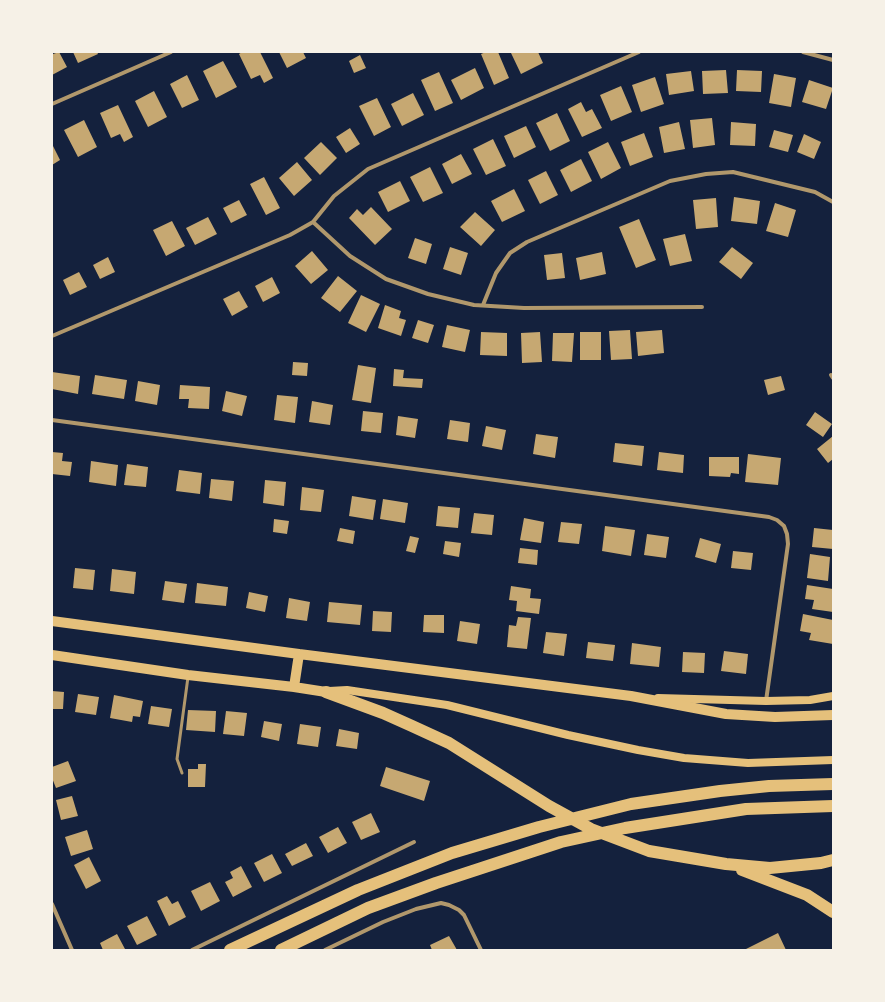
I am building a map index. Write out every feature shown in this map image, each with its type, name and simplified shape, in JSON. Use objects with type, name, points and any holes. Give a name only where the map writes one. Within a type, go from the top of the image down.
[{"type":"highway","points":[[326,692],[383,713],[449,743],[550,806],[591,829],[649,851],[726,864],[770,868],[821,863],[833,860]]},
{"type":"highway","points":[[230,950],[365,887],[452,853],[539,827],[631,804],[720,791],[769,786],[833,784]]},
{"type":"highway","points":[[281,950],[368,908],[436,882],[561,842],[625,828],[746,809],[833,806]]},
{"type":"highway","points":[[726,864],[807,895],[833,912]]},
{"type":"main road","points":[[52,621],[631,696],[726,714],[775,717],[833,715]]},
{"type":"main road","points":[[294,687],[299,654]]},
{"type":"main road","points":[[52,655],[188,675],[326,692],[347,690],[447,705],[575,736],[638,750],[684,758],[748,763],[833,760]]},
{"type":"main road","points":[[631,696],[766,701],[810,700],[833,696]]},
{"type":"street","points":[[52,104],[171,52]]},
{"type":"street","points":[[52,336],[284,238],[313,222],[334,196],[368,169],[639,52]]},
{"type":"street","points":[[803,52],[833,60]]},
{"type":"street","points":[[483,305],[496,273],[510,253],[528,242],[670,181],[706,174],[733,172],[815,192],[833,202]]},
{"type":"street","points":[[313,222],[350,256],[386,279],[428,294],[474,305],[524,308],[702,307]]},
{"type":"street","points":[[52,420],[769,517],[777,520],[784,526],[788,544],[766,701]]},
{"type":"street","points":[[192,950],[414,842]]},
{"type":"street","points":[[52,904],[72,950]]},
{"type":"street","points":[[325,950],[382,922],[416,909],[442,904],[449,904],[464,915],[481,950]]},
{"type":"lane","points":[[182,773],[177,759],[188,675]]},
{"type":"building","points":[[52,52],[53,54],[59,52],[67,67],[52,75]]},
{"type":"building","points":[[73,52],[97,52],[98,54],[78,63]]},
{"type":"building","points":[[242,52],[260,52],[273,78],[264,83],[260,75],[251,79],[239,54]]},
{"type":"building","points":[[279,52],[303,52],[306,58],[287,68]]},
{"type":"building","points":[[486,52],[498,52],[509,78],[494,85],[481,54]]},
{"type":"building","points":[[538,52],[543,63],[521,74],[511,53]]},
{"type":"building","points":[[360,55],[366,68],[354,73],[349,61]]},
{"type":"building","points":[[223,61],[237,87],[216,98],[203,71]]},
{"type":"building","points":[[475,68],[484,88],[461,100],[451,80]]},
{"type":"building","points":[[726,70],[728,93],[703,94],[702,71]]},
{"type":"building","points":[[737,70],[762,71],[761,92],[736,91]]},
{"type":"building","points":[[691,71],[694,91],[669,95],[666,74]]},
{"type":"building","points":[[439,72],[453,103],[435,111],[421,80]]},
{"type":"building","points":[[774,74],[796,78],[791,107],[769,103]]},
{"type":"building","points":[[187,75],[199,100],[182,108],[170,84]]},
{"type":"building","points":[[655,77],[664,104],[641,112],[632,85]]},
{"type":"building","points":[[809,80],[833,88],[826,109],[802,102]]},
{"type":"building","points":[[621,86],[632,112],[611,121],[600,95]]},
{"type":"building","points":[[154,91],[167,117],[148,127],[135,101]]},
{"type":"building","points":[[413,93],[424,115],[402,126],[391,104]]},
{"type":"building","points":[[377,98],[391,127],[374,136],[359,106]]},
{"type":"building","points":[[581,102],[586,112],[592,109],[602,128],[582,137],[568,109]]},
{"type":"building","points":[[118,105],[133,137],[124,142],[120,134],[111,138],[100,113]]},
{"type":"building","points":[[557,113],[570,141],[550,151],[536,123]]},
{"type":"building","points":[[712,118],[715,145],[693,148],[690,120]]},
{"type":"building","points":[[84,120],[97,147],[78,157],[64,130]]},
{"type":"building","points":[[679,122],[685,149],[664,153],[659,127]]},
{"type":"building","points":[[731,122],[756,124],[755,146],[730,145]]},
{"type":"building","points":[[526,126],[536,147],[514,158],[504,136]]},
{"type":"building","points":[[350,128],[360,144],[346,153],[336,137]]},
{"type":"building","points":[[774,130],[793,135],[788,152],[769,147]]},
{"type":"building","points":[[644,133],[653,157],[630,166],[621,142]]},
{"type":"building","points":[[804,134],[821,142],[814,159],[797,152]]},
{"type":"building","points":[[493,139],[506,166],[486,175],[473,149]]},
{"type":"building","points":[[321,142],[337,158],[320,175],[304,158]]},
{"type":"building","points":[[608,142],[621,168],[601,179],[588,152]]},
{"type":"building","points":[[52,144],[60,160],[52,165]]},
{"type":"building","points":[[461,154],[472,174],[452,184],[442,164]]},
{"type":"building","points":[[581,159],[592,181],[571,192],[560,170]]},
{"type":"building","points":[[297,162],[312,180],[294,196],[279,178]]},
{"type":"building","points":[[430,167],[443,193],[423,202],[410,177]]},
{"type":"building","points":[[546,171],[558,195],[540,204],[528,180]]},
{"type":"building","points":[[264,177],[280,208],[266,215],[250,184]]},
{"type":"building","points":[[400,181],[410,201],[388,212],[378,192]]},
{"type":"building","points":[[514,189],[525,211],[502,222],[491,201]]},
{"type":"building","points":[[734,197],[760,201],[757,224],[731,221]]},
{"type":"building","points":[[716,198],[718,227],[696,229],[693,200]]},
{"type":"building","points":[[239,200],[247,215],[231,223],[223,208]]},
{"type":"building","points":[[775,203],[796,210],[788,237],[766,231]]},
{"type":"building","points":[[371,207],[392,229],[375,245],[349,218],[357,209],[363,215]]},
{"type":"building","points":[[475,212],[495,230],[481,246],[460,227]]},
{"type":"building","points":[[208,217],[217,234],[195,245],[186,228]]},
{"type":"building","points":[[639,219],[656,260],[636,268],[619,227]]},
{"type":"building","points":[[172,221],[185,246],[166,256],[153,230]]},
{"type":"building","points":[[685,234],[692,261],[670,266],[663,239]]},
{"type":"building","points":[[415,238],[432,244],[426,264],[408,258]]},
{"type":"building","points":[[450,247],[468,253],[461,275],[443,269]]},
{"type":"building","points":[[732,247],[753,263],[741,279],[719,262]]},
{"type":"building","points":[[312,251],[328,270],[311,284],[295,266]]},
{"type":"building","points":[[602,252],[606,274],[580,280],[576,258]]},
{"type":"building","points":[[562,253],[565,278],[547,280],[544,255]]},
{"type":"building","points":[[108,257],[115,272],[100,279],[93,265]]},
{"type":"building","points":[[79,272],[87,287],[70,295],[63,280]]},
{"type":"building","points":[[338,276],[357,291],[340,312],[321,298]]},
{"type":"building","points":[[272,277],[280,293],[263,302],[255,286]]},
{"type":"building","points":[[239,291],[248,307],[232,316],[223,299]]},
{"type":"building","points":[[361,295],[380,304],[366,332],[348,323]]},
{"type":"building","points":[[385,305],[401,311],[399,318],[406,320],[401,336],[378,328]]},
{"type":"building","points":[[418,320],[434,325],[428,343],[412,338]]},
{"type":"building","points":[[447,325],[470,330],[465,352],[442,347]]},
{"type":"building","points":[[630,330],[632,359],[611,360],[609,331]]},
{"type":"building","points":[[662,330],[664,353],[638,356],[636,332]]},
{"type":"building","points":[[481,332],[507,333],[507,356],[480,355]]},
{"type":"building","points":[[540,332],[542,362],[522,363],[521,333]]},
{"type":"building","points":[[580,332],[601,332],[601,360],[580,360]]},
{"type":"building","points":[[553,333],[574,333],[572,362],[552,361]]},
{"type":"building","points":[[293,362],[308,363],[307,376],[292,375]]},
{"type":"building","points":[[358,365],[376,368],[371,403],[352,400]]},
{"type":"building","points":[[394,369],[404,370],[403,378],[423,379],[422,388],[393,386]]},
{"type":"building","points":[[52,372],[80,376],[78,394],[52,389]]},
{"type":"building","points":[[95,375],[127,380],[124,399],[92,394]]},
{"type":"building","points":[[781,376],[785,390],[768,395],[764,380]]},
{"type":"building","points":[[138,381],[160,385],[157,405],[135,401]]},
{"type":"building","points":[[180,385],[210,387],[209,409],[188,408],[189,399],[179,399]]},
{"type":"building","points":[[226,391],[247,396],[242,416],[222,411]]},
{"type":"building","points":[[277,395],[298,397],[295,423],[274,420]]},
{"type":"building","points":[[312,401],[333,405],[330,425],[309,422]]},
{"type":"building","points":[[363,411],[383,413],[381,433],[361,431]]},
{"type":"building","points":[[815,412],[832,424],[823,437],[806,425]]},
{"type":"building","points":[[398,416],[418,419],[415,438],[396,435]]},
{"type":"building","points":[[450,420],[470,423],[468,442],[447,439]]},
{"type":"building","points":[[486,426],[506,430],[502,450],[482,446]]},
{"type":"building","points":[[536,434],[558,437],[555,458],[533,454]]},
{"type":"building","points":[[833,436],[833,459],[828,463],[817,449]]},
{"type":"building","points":[[615,443],[644,446],[642,466],[613,462]]},
{"type":"building","points":[[52,452],[63,453],[62,461],[72,462],[70,476],[52,474]]},
{"type":"building","points":[[659,452],[684,455],[683,473],[657,470]]},
{"type":"building","points":[[748,454],[781,458],[778,485],[745,482]]},
{"type":"building","points":[[709,457],[739,457],[739,474],[731,473],[730,477],[709,476]]},
{"type":"building","points":[[91,461],[118,465],[116,486],[89,482]]},
{"type":"building","points":[[127,464],[148,467],[146,487],[124,485]]},
{"type":"building","points":[[179,470],[202,473],[200,494],[176,491]]},
{"type":"building","points":[[211,479],[234,481],[232,501],[209,498]]},
{"type":"building","points":[[265,480],[286,482],[284,506],[263,503]]},
{"type":"building","points":[[302,487],[324,490],[321,512],[300,510]]},
{"type":"building","points":[[352,496],[376,500],[373,520],[349,516]]},
{"type":"building","points":[[383,499],[408,503],[405,523],[380,519]]},
{"type":"building","points":[[438,506],[460,508],[458,528],[436,526]]},
{"type":"building","points":[[474,513],[494,515],[492,535],[471,533]]},
{"type":"building","points":[[524,518],[544,522],[541,543],[520,540]]},
{"type":"building","points":[[274,519],[289,521],[287,534],[273,532]]},
{"type":"building","points":[[561,522],[582,524],[579,544],[558,542]]},
{"type":"building","points":[[605,526],[635,530],[631,556],[602,551]]},
{"type":"building","points":[[340,528],[355,531],[353,544],[337,541]]},
{"type":"building","points":[[814,528],[833,530],[833,549],[812,547]]},
{"type":"building","points":[[647,534],[669,537],[666,558],[644,555]]},
{"type":"building","points":[[410,536],[419,538],[415,553],[406,551]]},
{"type":"building","points":[[700,538],[721,544],[716,563],[695,557]]},
{"type":"building","points":[[445,541],[461,543],[459,557],[443,554]]},
{"type":"building","points":[[520,548],[538,550],[537,565],[518,563]]},
{"type":"building","points":[[733,551],[753,553],[751,570],[731,568]]},
{"type":"building","points":[[810,554],[830,557],[828,581],[807,578]]},
{"type":"building","points":[[75,568],[95,570],[93,590],[73,588]]},
{"type":"building","points":[[112,569],[136,572],[134,594],[110,591]]},
{"type":"building","points":[[165,581],[187,584],[184,603],[162,600]]},
{"type":"building","points":[[197,583],[228,587],[226,606],[195,603]]},
{"type":"building","points":[[807,585],[833,589],[833,612],[812,609],[814,600],[805,599]]},
{"type":"building","points":[[511,586],[531,589],[530,598],[541,599],[539,614],[516,611],[517,601],[509,600]]},
{"type":"building","points":[[249,592],[268,596],[265,612],[246,608]]},
{"type":"building","points":[[289,598],[310,602],[307,621],[286,618]]},
{"type":"building","points":[[329,602],[362,605],[360,625],[327,622]]},
{"type":"building","points":[[373,611],[392,612],[391,632],[372,631]]},
{"type":"building","points":[[803,614],[833,620],[833,644],[809,640],[811,633],[800,631]]},
{"type":"building","points":[[424,615],[444,615],[444,633],[423,632]]},
{"type":"building","points":[[518,617],[531,618],[527,649],[507,647],[509,625],[516,626]]},
{"type":"building","points":[[460,621],[480,624],[477,644],[457,641]]},
{"type":"building","points":[[546,632],[567,634],[564,656],[543,653]]},
{"type":"building","points":[[588,642],[615,645],[613,661],[586,658]]},
{"type":"building","points":[[632,643],[661,647],[659,667],[630,664]]},
{"type":"building","points":[[724,651],[748,654],[746,674],[721,671]]},
{"type":"building","points":[[683,652],[705,653],[704,673],[682,672]]},
{"type":"building","points":[[52,691],[64,692],[63,709],[52,709]]},
{"type":"building","points":[[78,694],[99,697],[96,715],[75,712]]},
{"type":"building","points":[[114,695],[143,701],[140,717],[133,716],[132,722],[110,718]]},
{"type":"building","points":[[151,706],[172,709],[169,727],[148,724]]},
{"type":"building","points":[[188,710],[216,711],[215,732],[186,730]]},
{"type":"building","points":[[226,711],[247,713],[244,736],[223,734]]},
{"type":"building","points":[[264,721],[282,724],[279,741],[261,737]]},
{"type":"building","points":[[300,724],[321,727],[318,747],[297,744]]},
{"type":"building","points":[[339,729],[359,733],[357,749],[336,746]]},
{"type":"building","points":[[68,761],[76,781],[56,788],[52,778],[52,767]]},
{"type":"building","points":[[198,764],[206,764],[205,787],[188,787],[188,769],[198,769]]},
{"type":"building","points":[[386,767],[430,781],[424,801],[380,786]]},
{"type":"building","points":[[72,796],[78,816],[61,820],[56,800]]},
{"type":"building","points":[[371,813],[380,832],[361,840],[352,822]]},
{"type":"building","points":[[338,827],[347,843],[328,853],[319,837]]},
{"type":"building","points":[[87,830],[93,849],[71,856],[65,837]]},
{"type":"building","points":[[306,843],[313,856],[292,866],[285,854]]},
{"type":"building","points":[[272,854],[282,873],[264,882],[254,863]]},
{"type":"building","points":[[89,857],[101,881],[86,889],[74,865]]},
{"type":"building","points":[[241,866],[252,887],[233,897],[225,882],[233,878],[230,872]]},
{"type":"building","points":[[210,882],[220,901],[201,911],[191,891]]},
{"type":"building","points":[[167,896],[172,904],[178,901],[186,917],[169,926],[157,901]]},
{"type":"building","points":[[147,916],[157,935],[137,945],[127,926]]},
{"type":"building","points":[[778,933],[786,950],[744,950]]},
{"type":"building","points":[[117,934],[125,949],[103,950],[100,943]]},
{"type":"building","points":[[449,936],[457,950],[432,950],[430,945]]}]
